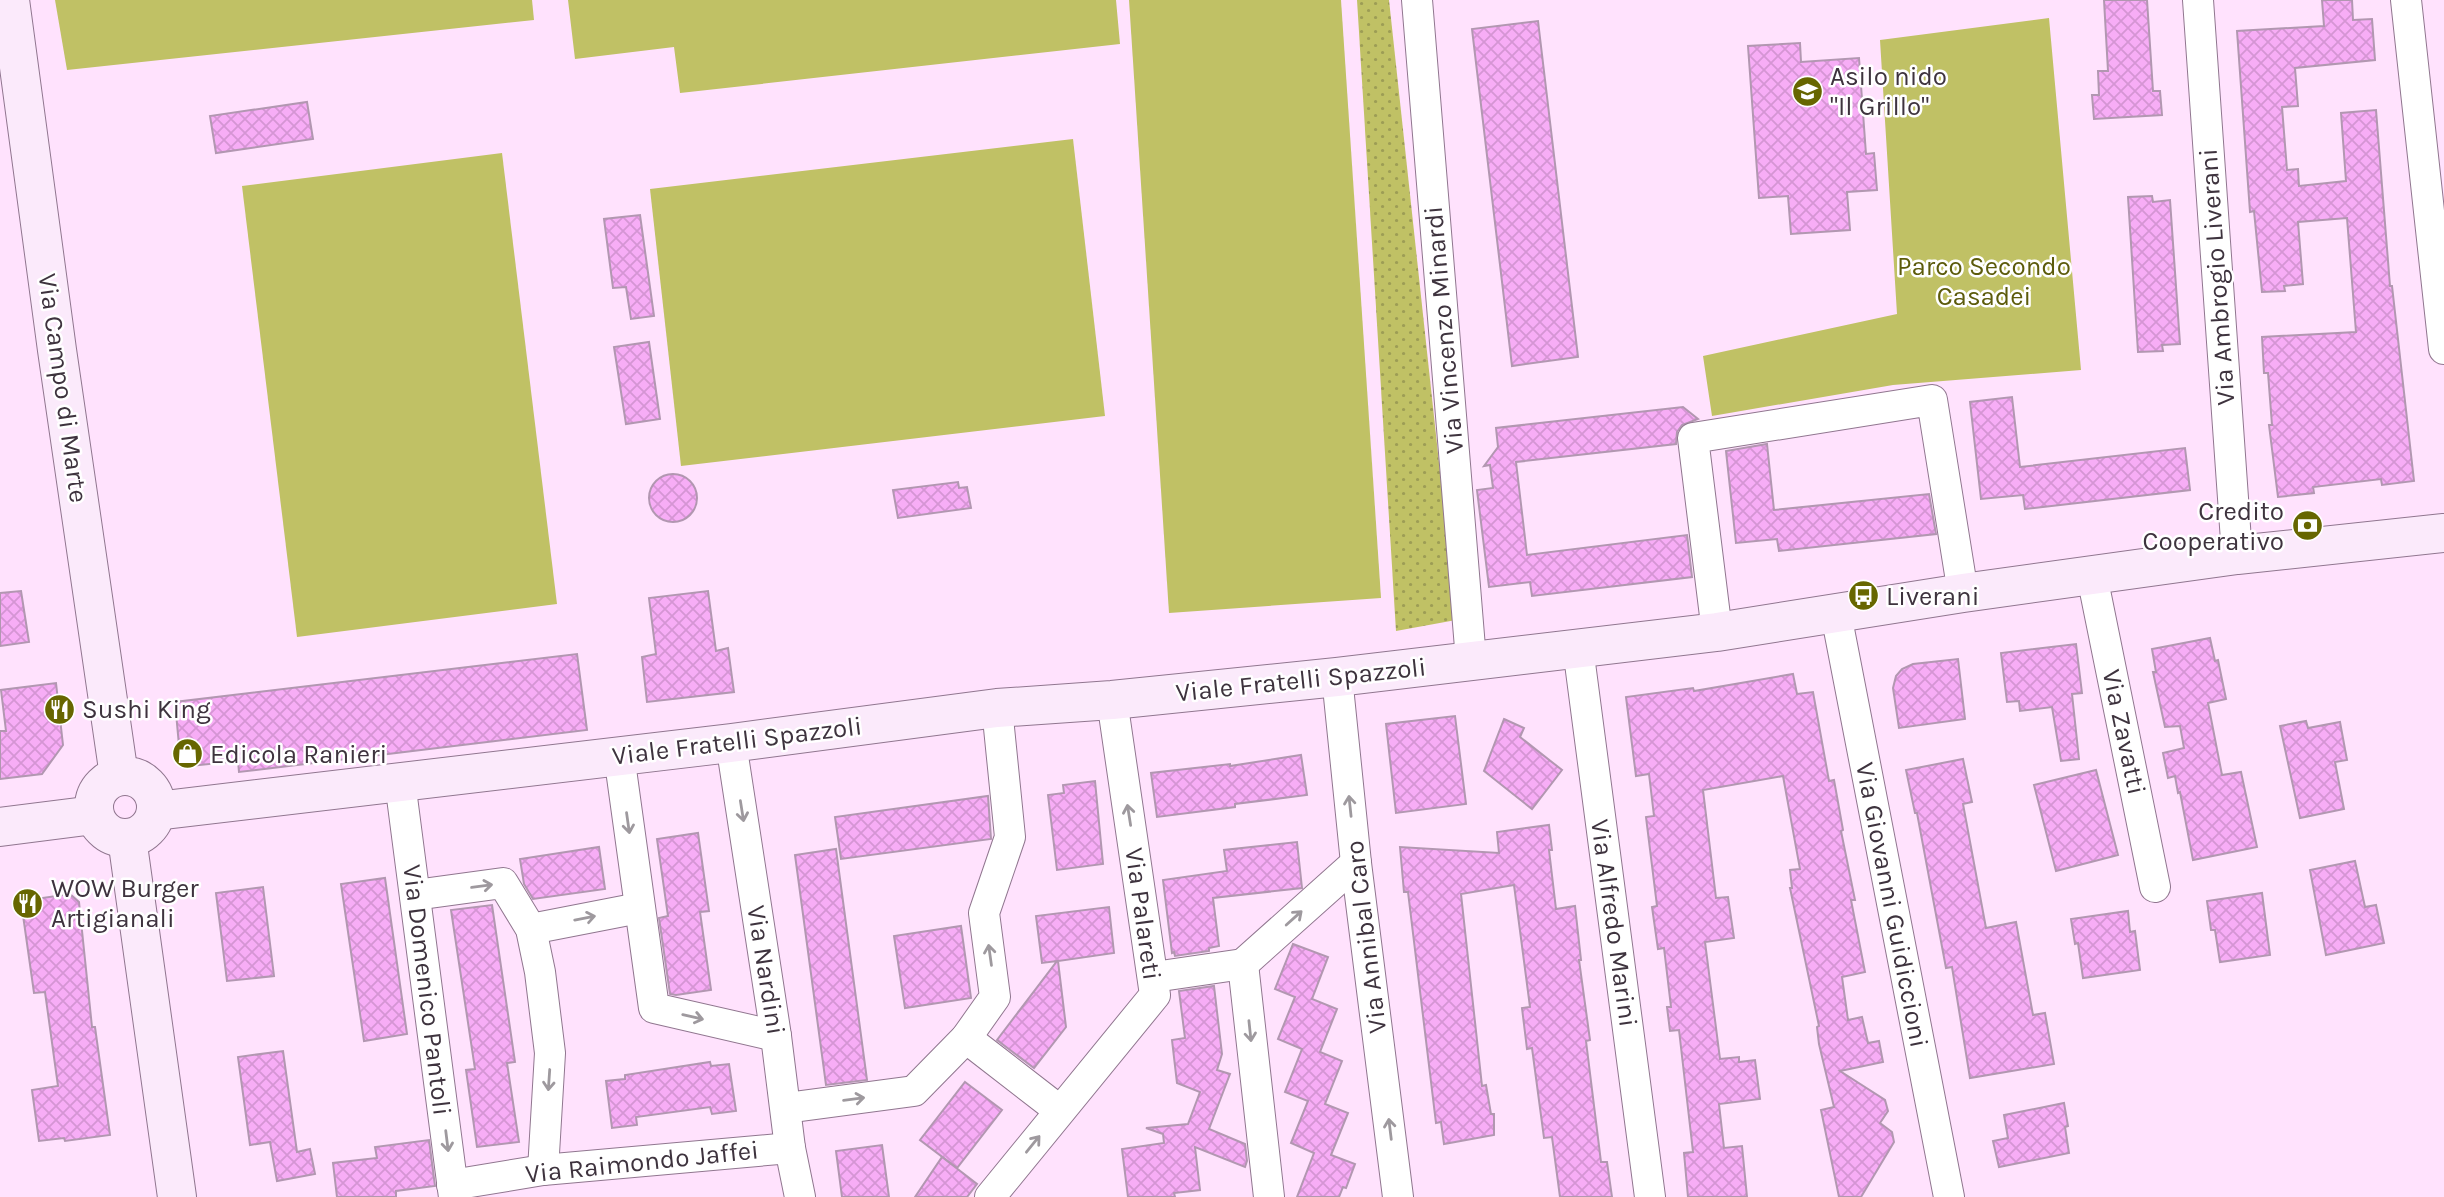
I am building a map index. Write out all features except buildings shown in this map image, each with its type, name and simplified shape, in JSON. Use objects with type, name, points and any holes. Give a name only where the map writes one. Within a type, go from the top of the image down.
[{"type":"street","name":"Via Campo di Marte","points":[[10,0],[57,350],[119,776]]},
{"type":"street","name":"Via Vincenzo Minardi","points":[[1417,0],[1471,660]]},
{"type":"street","name":"Via Ambrogio Liverani","points":[[2197,0],[2237,555]]},
{"type":"street","points":[[2406,0],[2439,240],[2444,349]]},
{"type":"street","points":[[1717,632],[1693,438],[1719,433],[1932,400],[1963,593]]},
{"type":"street","name":"Viale Fratelli Spazzoli","points":[[156,811],[732,743],[997,708],[1112,700],[1337,677],[1717,632],[1963,593],[2237,555],[2444,533]]},
{"type":"street","name":"Via Zavatti","points":[[2092,576],[2155,887]]},
{"type":"street","name":"Via Giovanni Guidiccioni","points":[[1836,614],[1949,1197]]},
{"type":"street","name":"Via Alfredo Marini","points":[[1578,648],[1650,1197]]},
{"type":"street","name":"Via Annibal Caro","points":[[1337,677],[1356,863],[1398,1197]]},
{"type":"street","name":"Via Palareti","points":[[990,1197],[1155,995],[1112,700]]},
{"type":"street","points":[[786,1108],[914,1091],[966,1038],[995,997],[984,913],[1010,837],[997,708]]},
{"type":"street","name":"Via Nardini","points":[[732,743],[790,1148],[800,1197]]},
{"type":"street","points":[[619,755],[654,1009],[776,1036]]},
{"type":"street","points":[[119,776],[138,779],[146,785],[152,792],[156,811],[146,830],[127,838],[108,833],[94,815],[96,797],[101,788],[109,780],[119,776]]},
{"type":"street","name":"Via Domenico Pantoli","points":[[400,782],[453,1191]]},
{"type":"street","points":[[0,827],[94,815]]},
{"type":"street","points":[[127,838],[177,1197]]},
{"type":"street","points":[[1154,976],[1243,964],[1356,863]]},
{"type":"street","points":[[415,895],[503,883],[531,929],[540,972],[550,1053],[542,1170]]},
{"type":"street","points":[[531,929],[639,908]]},
{"type":"street","points":[[1243,964],[1269,1197]]},
{"type":"street","points":[[966,1038],[1059,1111]]},
{"type":"street","name":"Via Raimondo Jaffei","points":[[453,1191],[542,1170],[790,1148]]},
{"type":"green space","points":[[55,0],[532,0],[534,20],[67,70]]},
{"type":"green space","points":[[568,0],[1116,0],[1120,44],[680,93],[674,47],[575,59]]},
{"type":"green space","points":[[1129,0],[1341,0],[1381,598],[1169,613]]},
{"type":"green space","points":[[1357,0],[1389,0],[1456,620],[1396,631]]},
{"type":"green space","name":"Parco Secondo Casadei","points":[[2049,18],[2081,370],[1893,385],[1712,416],[1703,356],[1897,314],[1880,40]]},
{"type":"green space","points":[[1073,139],[1105,416],[681,466],[650,189]]},
{"type":"green space","points":[[502,153],[557,604],[297,637],[242,186]]},
{"type":"place","name":"Asilo nido \"Il Grillo\"","points":[[1807,91]]},
{"type":"place","name":"Credito Cooperativo","points":[[2307,526]]},
{"type":"place","name":"Liverani","points":[[1863,596]]},
{"type":"place","name":"Sushi King","points":[[59,709]]},
{"type":"place","name":"Edicola Ranieri","points":[[187,754]]},
{"type":"place","name":"WOW Burger Artigianali","points":[[28,903]]}]
